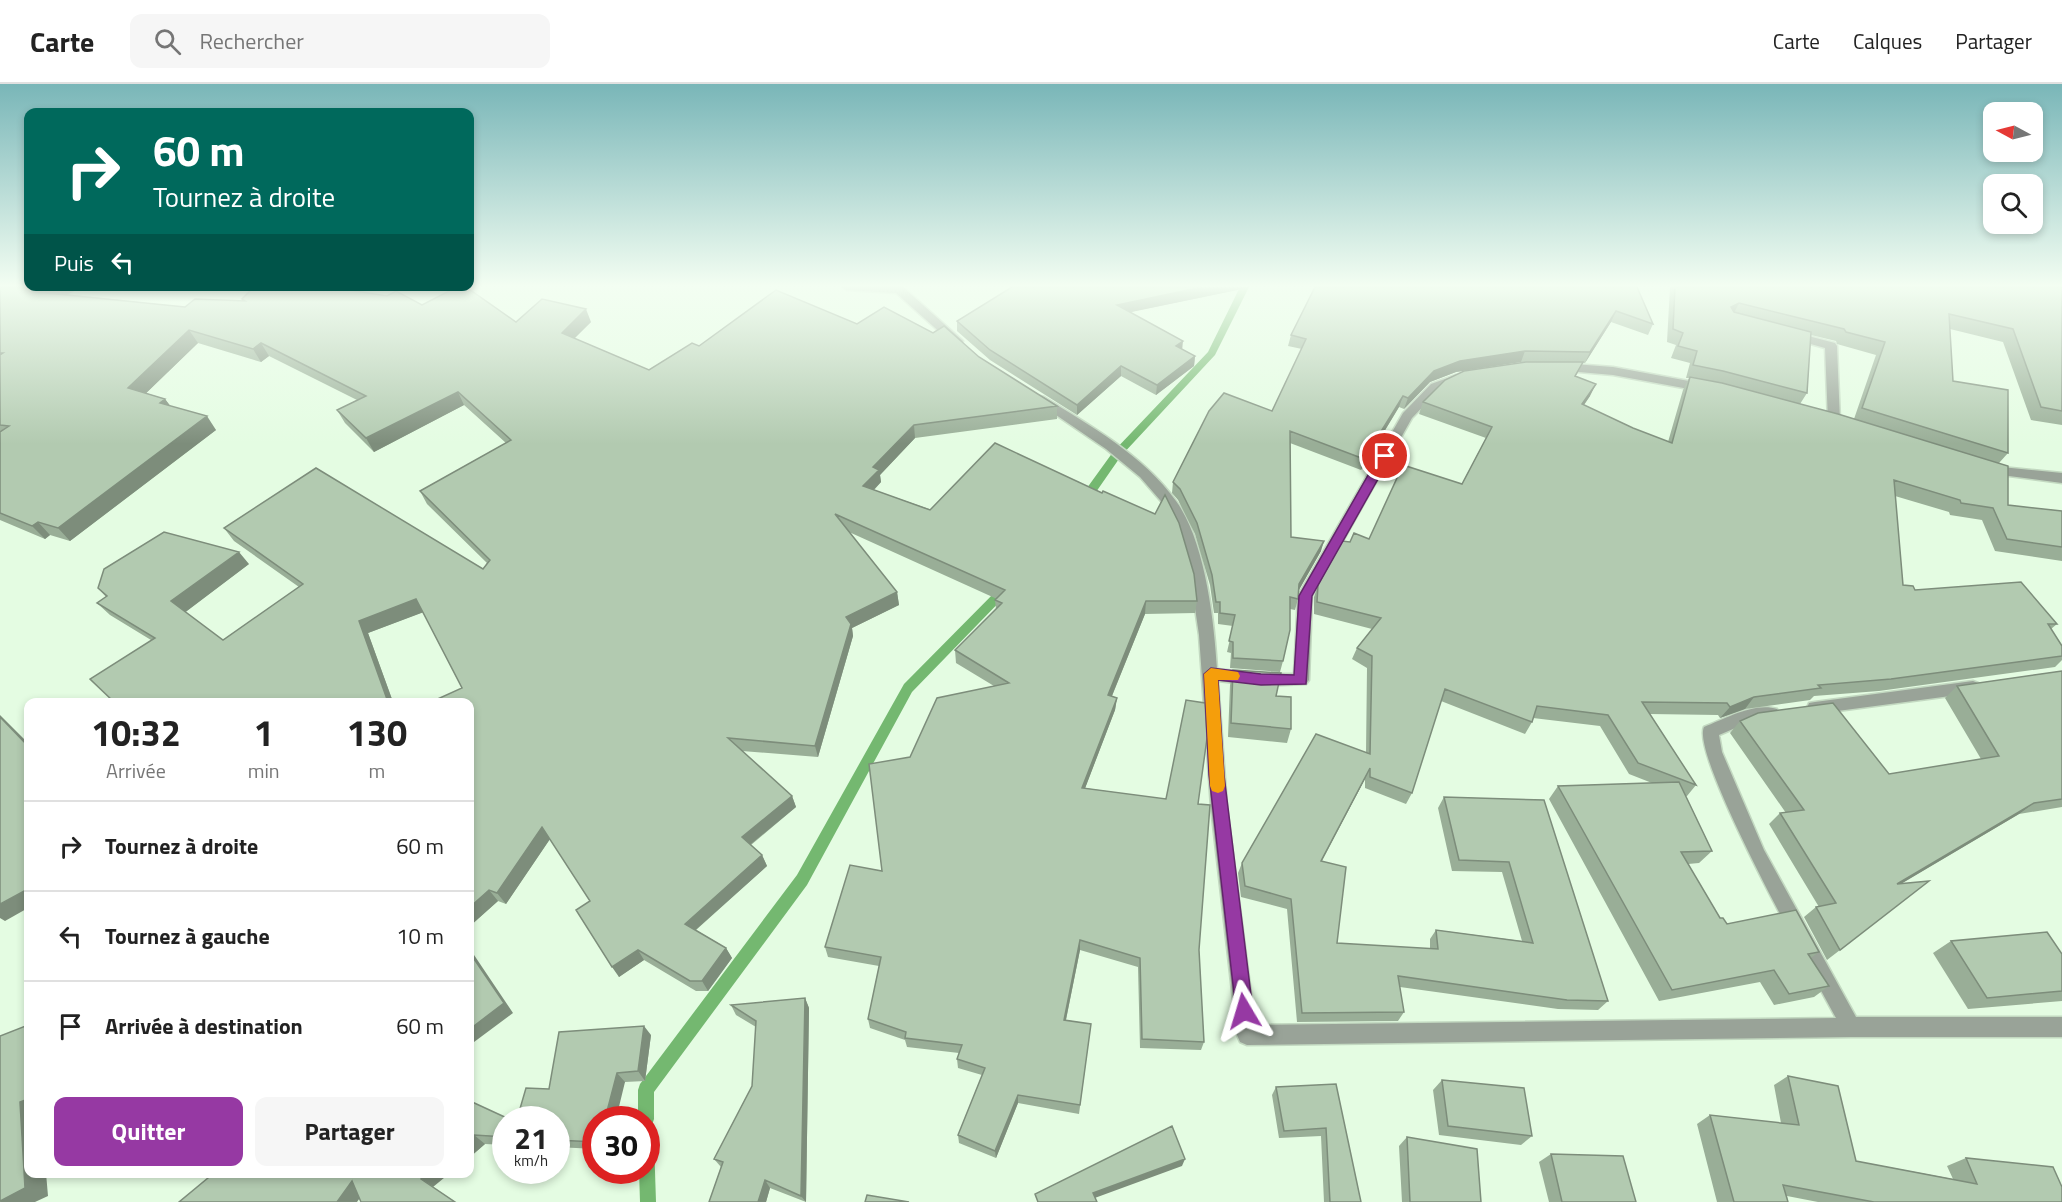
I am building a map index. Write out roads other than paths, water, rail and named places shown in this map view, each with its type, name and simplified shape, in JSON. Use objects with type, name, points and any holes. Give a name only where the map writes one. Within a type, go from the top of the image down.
[{"type":"street","points":[[955,339],[968,350]]},
{"type":"street","points":[[1807,339],[1831,345],[1834,421]]},
{"type":"street","points":[[1550,367],[1613,371],[1715,389]]},
{"type":"street","points":[[1211,674],[1261,680],[1301,680],[1305,596],[1407,416],[1436,387],[1473,375]]},
{"type":"street","points":[[1025,390],[1084,428],[1145,476],[1171,504],[1186,535],[1201,586],[1211,674],[1216,775],[1247,1035],[1851,1027],[2062,1027]]},
{"type":"street","points":[[1974,465],[1996,472],[2062,478]]},
{"type":"street","points":[[1851,1027],[1757,854],[1714,752],[1710,732],[1745,717],[1991,684]]},
{"type":"waterway","points":[[1083,502],[1117,454],[1212,353],[1219,339]]},
{"type":"waterway","points":[[646,1106],[646,1090],[802,880],[908,688],[1008,586]]},
{"type":"waterway","points":[[647,1184],[648,1202]]}]
